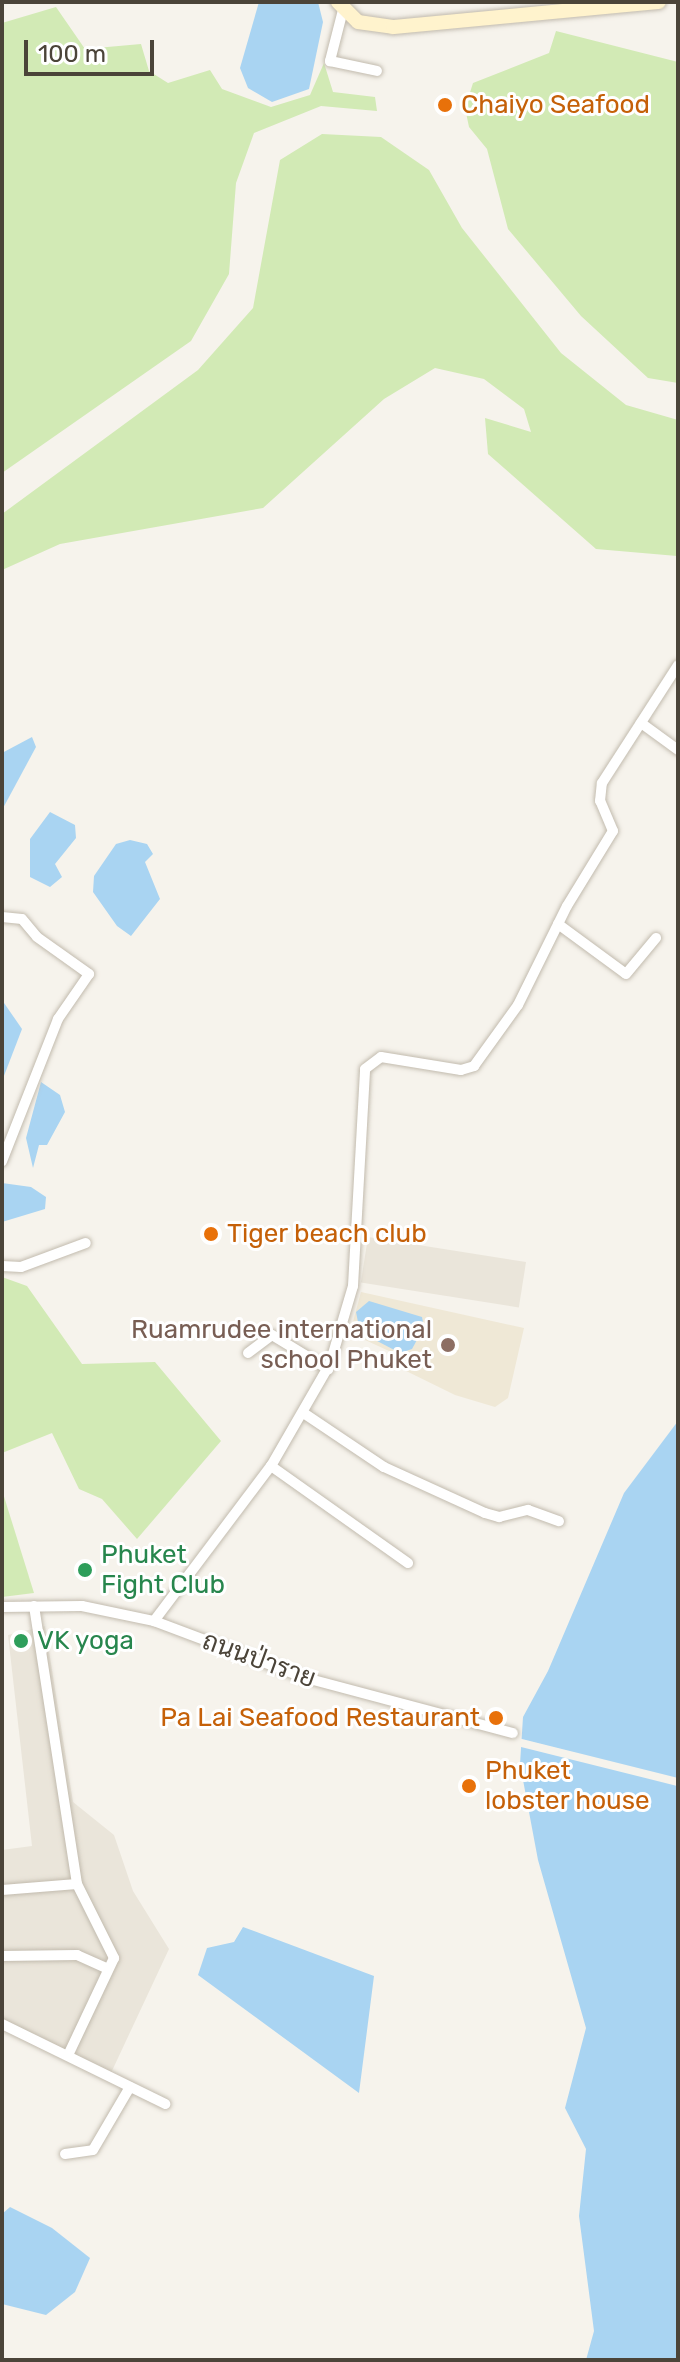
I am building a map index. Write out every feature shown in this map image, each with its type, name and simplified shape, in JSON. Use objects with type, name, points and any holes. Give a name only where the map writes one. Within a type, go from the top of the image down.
[{"type":"street","points":[[377,71],[330,61],[341,6],[371,27],[393,27],[659,2]]},
{"type":"street","points":[[154,1621],[271,1466],[305,1414],[328,1369],[353,1286],[365,1069],[381,1057],[461,1070],[474,1066],[518,1005],[558,924],[613,831],[600,801],[602,783],[675,678],[678,665]]},
{"type":"street","points":[[641,723],[678,750]]},
{"type":"street","points":[[2,917],[22,919],[37,937],[85,969],[89,980],[58,1019],[2,1161]]},
{"type":"street","points":[[558,924],[626,974],[656,938]]},
{"type":"street","points":[[2,1266],[21,1267],[86,1243]]},
{"type":"street","points":[[248,1353],[272,1335],[328,1369]]},
{"type":"street","points":[[305,1414],[384,1467],[485,1513],[499,1517],[528,1510],[559,1521]]},
{"type":"street","points":[[271,1466],[408,1563]]},
{"type":"street","points":[[34,1606],[77,1884],[114,1958],[69,2053]]},
{"type":"street","name":"ถนนป่าราย","points":[[2,1607],[82,1606],[154,1621],[306,1678],[513,1733]]},
{"type":"street","points":[[2,1890],[77,1884]]},
{"type":"street","points":[[2,1956],[77,1955],[108,1969]]},
{"type":"street","points":[[2,2024],[165,2104]]},
{"type":"street","points":[[65,2154],[93,2150],[130,2087]]},
{"type":"shaded area","points":[[368,1237],[526,1262],[519,1307],[361,1282]]},
{"type":"shaded area","name":"Ruamrudee international school Phuket","points":[[361,1292],[524,1328],[508,1398],[495,1407],[455,1395],[398,1367],[402,1357],[350,1333]]},
{"type":"shaded area","points":[[45,1626],[73,1802],[114,1835],[133,1891],[169,1949],[111,2073],[2,2020],[2,1850],[32,1846],[8,1635]]},
{"type":"green space","points":[[56,7],[85,49],[141,44],[149,71],[168,83],[210,70],[222,89],[271,107],[310,95],[324,63],[333,92],[375,97],[377,111],[321,106],[254,133],[236,183],[229,274],[191,341],[2,473],[2,23]]},
{"type":"green space","points":[[556,31],[678,62],[678,383],[648,378],[581,316],[508,229],[487,149],[469,127],[465,108],[473,83],[549,53]]},
{"type":"green space","points":[[322,134],[381,137],[429,170],[462,228],[561,353],[626,405],[678,420],[677,556],[596,549],[488,454],[485,418],[531,432],[524,409],[484,379],[435,368],[384,399],[263,508],[60,544],[2,570],[2,514],[198,370],[253,308],[280,160]]},
{"type":"green space","points":[[2,1277],[27,1286],[82,1364],[155,1362],[221,1441],[137,1539],[102,1499],[79,1489],[52,1433],[2,1453]]},
{"type":"green space","points":[[2,1490],[34,1593],[2,1597]]},
{"type":"water","points":[[259,2],[318,2],[323,22],[309,89],[272,102],[248,88],[240,68]]},
{"type":"water","points":[[32,737],[36,747],[2,810],[2,753]]},
{"type":"water","points":[[50,812],[75,825],[76,838],[55,864],[62,877],[50,887],[30,877],[30,839]]},
{"type":"water","points":[[130,840],[147,844],[153,854],[145,862],[160,899],[131,936],[117,926],[93,892],[94,876],[116,844]]},
{"type":"water","points":[[2,1000],[22,1029],[2,1081]]},
{"type":"water","points":[[41,1082],[60,1095],[65,1112],[47,1145],[39,1145],[33,1168],[26,1138]]},
{"type":"water","points":[[2,1183],[31,1187],[46,1197],[45,1209],[2,1222]]},
{"type":"water","points":[[369,1301],[422,1317],[424,1327],[412,1349],[400,1353],[360,1332],[356,1312]]},
{"type":"water","points":[[678,1421],[678,2360],[586,2360],[594,2331],[579,2216],[586,2149],[565,2108],[586,2028],[538,1860],[520,1764],[523,1717],[548,1671],[624,1493]]},
{"type":"water","points":[[243,1927],[374,1976],[359,2093],[198,1975],[207,1948],[234,1942]]},
{"type":"water","points":[[10,2207],[52,2228],[90,2258],[75,2292],[46,2315],[2,2304],[2,2214]]},
{"type":"pier","points":[[518,1738],[678,1778],[676,1786],[516,1746]]},
{"type":"place","name":"Chaiyo Seafood","points":[[445,105]]},
{"type":"place","name":"Tiger beach club","points":[[211,1234]]},
{"type":"place","name":"Ruamrudee international school Phuket","points":[[448,1345]]},
{"type":"place","name":"Phuket Fight Club","points":[[85,1570]]},
{"type":"place","name":"VK yoga","points":[[21,1641]]},
{"type":"place","name":"Pa Lai Seafood Restaurant","points":[[496,1718]]},
{"type":"place","name":"Phuket lobster house","points":[[469,1786]]}]
